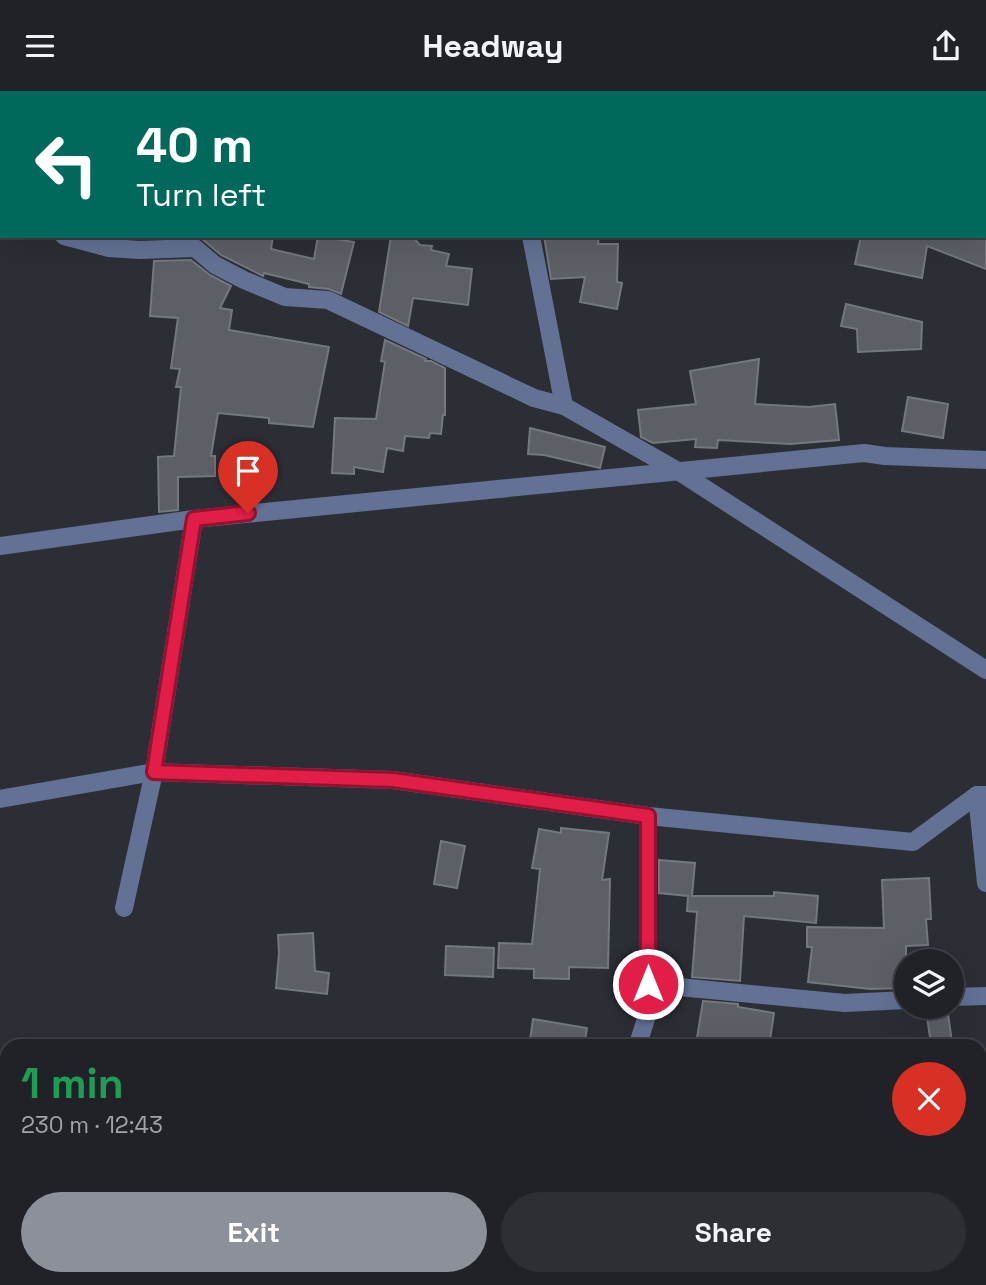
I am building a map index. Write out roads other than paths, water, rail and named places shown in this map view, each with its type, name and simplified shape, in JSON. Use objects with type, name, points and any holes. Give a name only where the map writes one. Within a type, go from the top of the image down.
[{"type":"street","points":[[72,238],[109,248],[195,248],[215,265],[244,280],[285,297],[328,300],[534,398],[564,406],[678,471],[986,670]]},
{"type":"street","points":[[531,238],[564,406]]},
{"type":"street","points":[[0,546],[194,519],[864,453],[986,460]]},
{"type":"street","points":[[124,908],[154,772],[194,519]]},
{"type":"street","points":[[0,799],[154,772],[393,780],[648,816],[913,842],[981,795]]},
{"type":"street","points":[[981,795],[986,883]]},
{"type":"street","points":[[640,1039],[646,1019],[648,984],[648,816]]},
{"type":"street","points":[[648,984],[845,1003],[894,1001]]},
{"type":"street","points":[[964,997],[986,996]]}]
